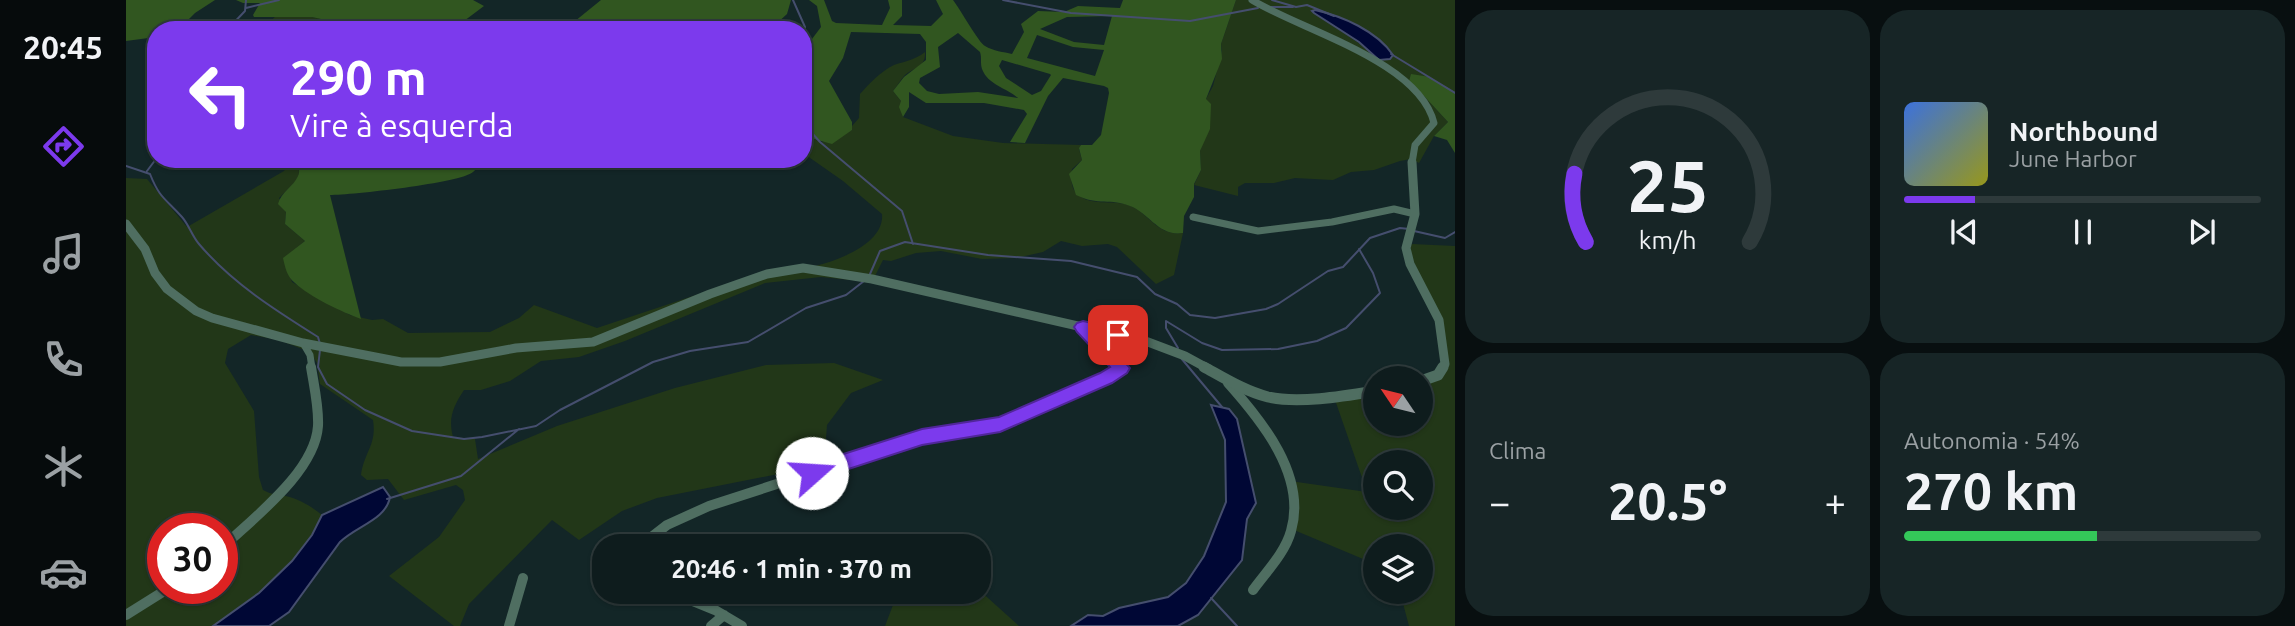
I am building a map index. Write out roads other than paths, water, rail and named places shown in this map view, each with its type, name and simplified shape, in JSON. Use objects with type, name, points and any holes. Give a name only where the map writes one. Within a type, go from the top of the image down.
[{"type":"street","points":[[1252,0],[1348,45],[1426,99],[1435,115],[1434,123],[1415,145],[1412,154],[1415,214],[1407,256],[1439,320],[1450,362],[1433,377]]},
{"type":"street","points":[[1193,217],[1258,231],[1344,220],[1394,209],[1415,214]]},
{"type":"street","points":[[126,224],[145,249],[155,273],[167,289],[181,301],[212,318],[303,343],[401,362],[422,363],[516,348],[572,346],[602,339],[660,313],[785,270],[819,269],[1167,348],[1269,397],[1329,398],[1363,393]]},
{"type":"street","points":[[655,534],[667,525],[709,506],[922,437],[1000,424],[1121,370],[1083,327]]},
{"type":"street","points":[[238,532],[299,473],[316,438],[318,425],[310,355],[303,343]]},
{"type":"street","points":[[1221,375],[1255,413],[1269,435],[1280,457],[1294,501],[1291,532],[1253,590]]},
{"type":"street","points":[[509,626],[523,578]]},
{"type":"street","points":[[126,615],[147,602]]},
{"type":"street","points":[[699,604],[742,626]]},
{"type":"street","points":[[711,626],[724,615]]},
{"type":"water","points":[[1312,11],[1358,26],[1378,39],[1393,55],[1390,59],[1379,60],[1359,42]]},
{"type":"water","points":[[1211,405],[1229,409],[1237,419],[1256,503],[1247,519],[1242,560],[1198,615],[1178,626],[1071,626],[1088,615],[1103,616],[1119,608],[1168,597],[1186,583],[1204,556],[1226,502],[1225,440]]},
{"type":"water","points":[[383,487],[390,497],[383,511],[340,542],[289,612],[269,626],[213,626],[259,593],[292,561],[312,535],[322,515]]},
{"type":"waterway","points":[[236,21],[245,11],[246,0]]},
{"type":"waterway","points":[[246,8],[279,0]]},
{"type":"waterway","points":[[793,0],[802,21]]},
{"type":"waterway","points":[[1003,0],[1071,13],[1190,21],[1258,8]]},
{"type":"waterway","points":[[1272,0],[1296,7],[1307,5],[1334,16]]},
{"type":"waterway","points":[[1271,7],[1293,7]]},
{"type":"waterway","points":[[1391,54],[1455,93]]},
{"type":"waterway","points":[[812,133],[902,211],[913,243]]},
{"type":"waterway","points":[[126,166],[150,174],[160,194],[225,271],[255,295],[318,337],[320,344]]},
{"type":"waterway","points":[[1359,250],[1370,238],[1400,228],[1409,229]]},
{"type":"waterway","points":[[1414,231],[1445,238],[1455,232]]},
{"type":"waterway","points":[[870,274],[880,251],[905,242],[913,243]]},
{"type":"waterway","points":[[913,243],[988,255],[1071,261],[1137,277],[1155,294],[1177,304],[1190,315],[1215,318],[1266,309],[1278,304],[1328,271],[1343,267],[1359,250]]},
{"type":"waterway","points":[[1178,348],[1166,328],[1166,321],[1202,343],[1222,350],[1278,349],[1317,341],[1346,328],[1380,293],[1373,273],[1359,250]]},
{"type":"waterway","points":[[518,430],[536,426],[560,410],[653,362],[690,351],[748,342],[806,308],[846,295],[864,281]]},
{"type":"waterway","points":[[320,350],[318,367],[327,384],[365,410],[412,431],[464,439],[518,430]]},
{"type":"waterway","points":[[1181,358],[1222,407]]},
{"type":"waterway","points":[[387,499],[461,476],[518,430]]},
{"type":"waterway","points":[[1211,598],[1237,626]]}]
